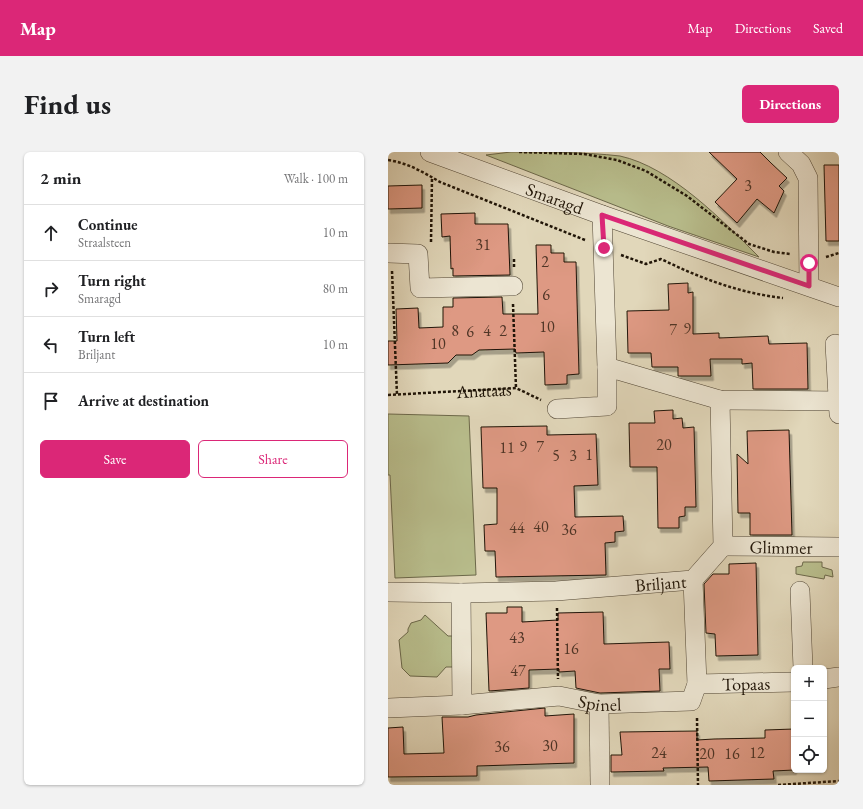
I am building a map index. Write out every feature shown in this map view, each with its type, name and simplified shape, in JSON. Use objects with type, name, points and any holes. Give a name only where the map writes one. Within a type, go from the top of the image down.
[{"type":"street","name":"Smaragd","points":[[431,152],[602,215],[839,296]]},
{"type":"street","points":[[788,152],[801,164],[808,178],[809,286]]},
{"type":"street","points":[[557,409],[607,406],[602,215]]},
{"type":"street","points":[[389,253],[418,254],[420,288],[513,286]]},
{"type":"street","points":[[835,344],[839,414]]},
{"type":"street","points":[[607,367],[720,400],[839,401]]},
{"type":"street","points":[[720,400],[723,546]]},
{"type":"street","name":"Glimmer","points":[[723,546],[839,547]]},
{"type":"street","name":"Briljant","points":[[388,592],[460,593],[556,590],[693,580],[723,546]]},
{"type":"street","points":[[693,580],[694,692]]},
{"type":"street","points":[[800,591],[802,665]]},
{"type":"street","points":[[460,593],[462,704]]},
{"type":"street","points":[[827,679],[839,677]]},
{"type":"street","name":"Topaas","points":[[694,692],[791,682]]},
{"type":"street","name":"Spinel","points":[[388,708],[559,696],[599,704],[694,692]]},
{"type":"street","points":[[599,704],[600,783]]},
{"type":"path","points":[[418,254],[431,244],[431,152]]},
{"type":"path","points":[[519,152],[584,154],[617,160],[646,171],[686,196],[749,244],[774,252],[809,254]]},
{"type":"path","points":[[389,253],[397,395]]},
{"type":"path","points":[[514,258],[513,286],[516,388]]},
{"type":"path","name":"Anataas","points":[[388,395],[516,388],[557,409]]},
{"type":"path","points":[[556,590],[559,696]]},
{"type":"path","points":[[694,692],[696,705],[698,785]]},
{"type":"path","points":[[778,785],[839,781]]},
{"type":"green space","points":[[511,152],[566,152],[620,156],[639,162],[658,171],[695,197],[713,212],[759,257],[668,226],[486,155]]},
{"type":"green space","points":[[388,414],[469,416],[476,575],[395,578],[390,475],[388,475]]},
{"type":"green space","points":[[803,562],[822,562],[822,567],[832,570],[833,577],[825,575],[824,579],[796,574],[796,567],[802,566]]},
{"type":"green space","points":[[425,615],[448,636],[454,636],[455,667],[446,667],[437,677],[410,676],[402,668],[399,640],[408,632],[411,623],[421,620]]},
{"type":"building","points":[[709,152],[760,152],[787,178],[779,186],[784,191],[774,213],[757,199],[737,223],[715,202],[737,179]]},
{"type":"building","points":[[824,165],[839,165],[839,241],[826,241]]},
{"type":"building","points":[[422,185],[422,208],[388,209],[388,186]]},
{"type":"building","points":[[475,213],[475,224],[508,224],[510,275],[453,276],[453,268],[451,269],[450,236],[442,237],[441,214]]},
{"type":"building","points":[[536,245],[551,245],[551,253],[564,253],[564,262],[576,262],[579,374],[567,375],[567,384],[545,385],[544,352],[516,353],[515,349],[479,350],[472,355],[456,355],[448,363],[388,365],[388,341],[397,341],[396,309],[418,308],[419,328],[443,327],[443,307],[453,307],[453,298],[502,297],[503,314],[538,314]]},
{"type":"building","points":[[688,283],[688,293],[693,292],[693,334],[719,333],[719,338],[768,336],[769,344],[807,343],[808,389],[753,389],[752,363],[742,364],[742,359],[710,359],[711,376],[678,376],[678,367],[652,367],[651,353],[628,353],[627,311],[669,310],[668,284]]},
{"type":"building","points":[[673,410],[673,419],[682,418],[683,428],[694,427],[696,507],[685,507],[685,516],[679,517],[679,528],[658,528],[657,467],[630,467],[629,423],[655,423],[654,411]]},
{"type":"building","points":[[547,426],[547,435],[596,434],[598,485],[574,486],[575,517],[623,516],[624,531],[615,532],[615,542],[605,543],[606,575],[496,577],[495,551],[485,551],[484,525],[497,524],[497,488],[483,488],[481,427]]},
{"type":"building","points":[[789,430],[792,535],[750,535],[750,513],[738,513],[737,454],[748,464],[747,431]]},
{"type":"building","points":[[756,563],[758,655],[716,656],[715,634],[706,633],[704,584],[713,574],[729,574],[729,564]]},
{"type":"building","points":[[507,607],[522,607],[522,622],[558,620],[558,613],[603,612],[604,644],[669,642],[670,669],[659,669],[660,691],[600,693],[576,688],[575,671],[559,672],[559,669],[529,670],[529,688],[489,691],[486,613],[507,613]]},
{"type":"building","points":[[545,708],[545,716],[574,714],[574,763],[477,766],[477,776],[388,777],[388,728],[403,727],[404,754],[444,753],[442,717],[468,717]]},
{"type":"building","points":[[791,729],[791,770],[773,771],[774,779],[709,781],[708,767],[663,768],[664,771],[611,772],[611,755],[622,755],[620,732],[697,731],[697,740],[765,738],[765,730]]},
{"type":"route","points":[[604,248],[602,215],[809,286],[809,263]]}]
